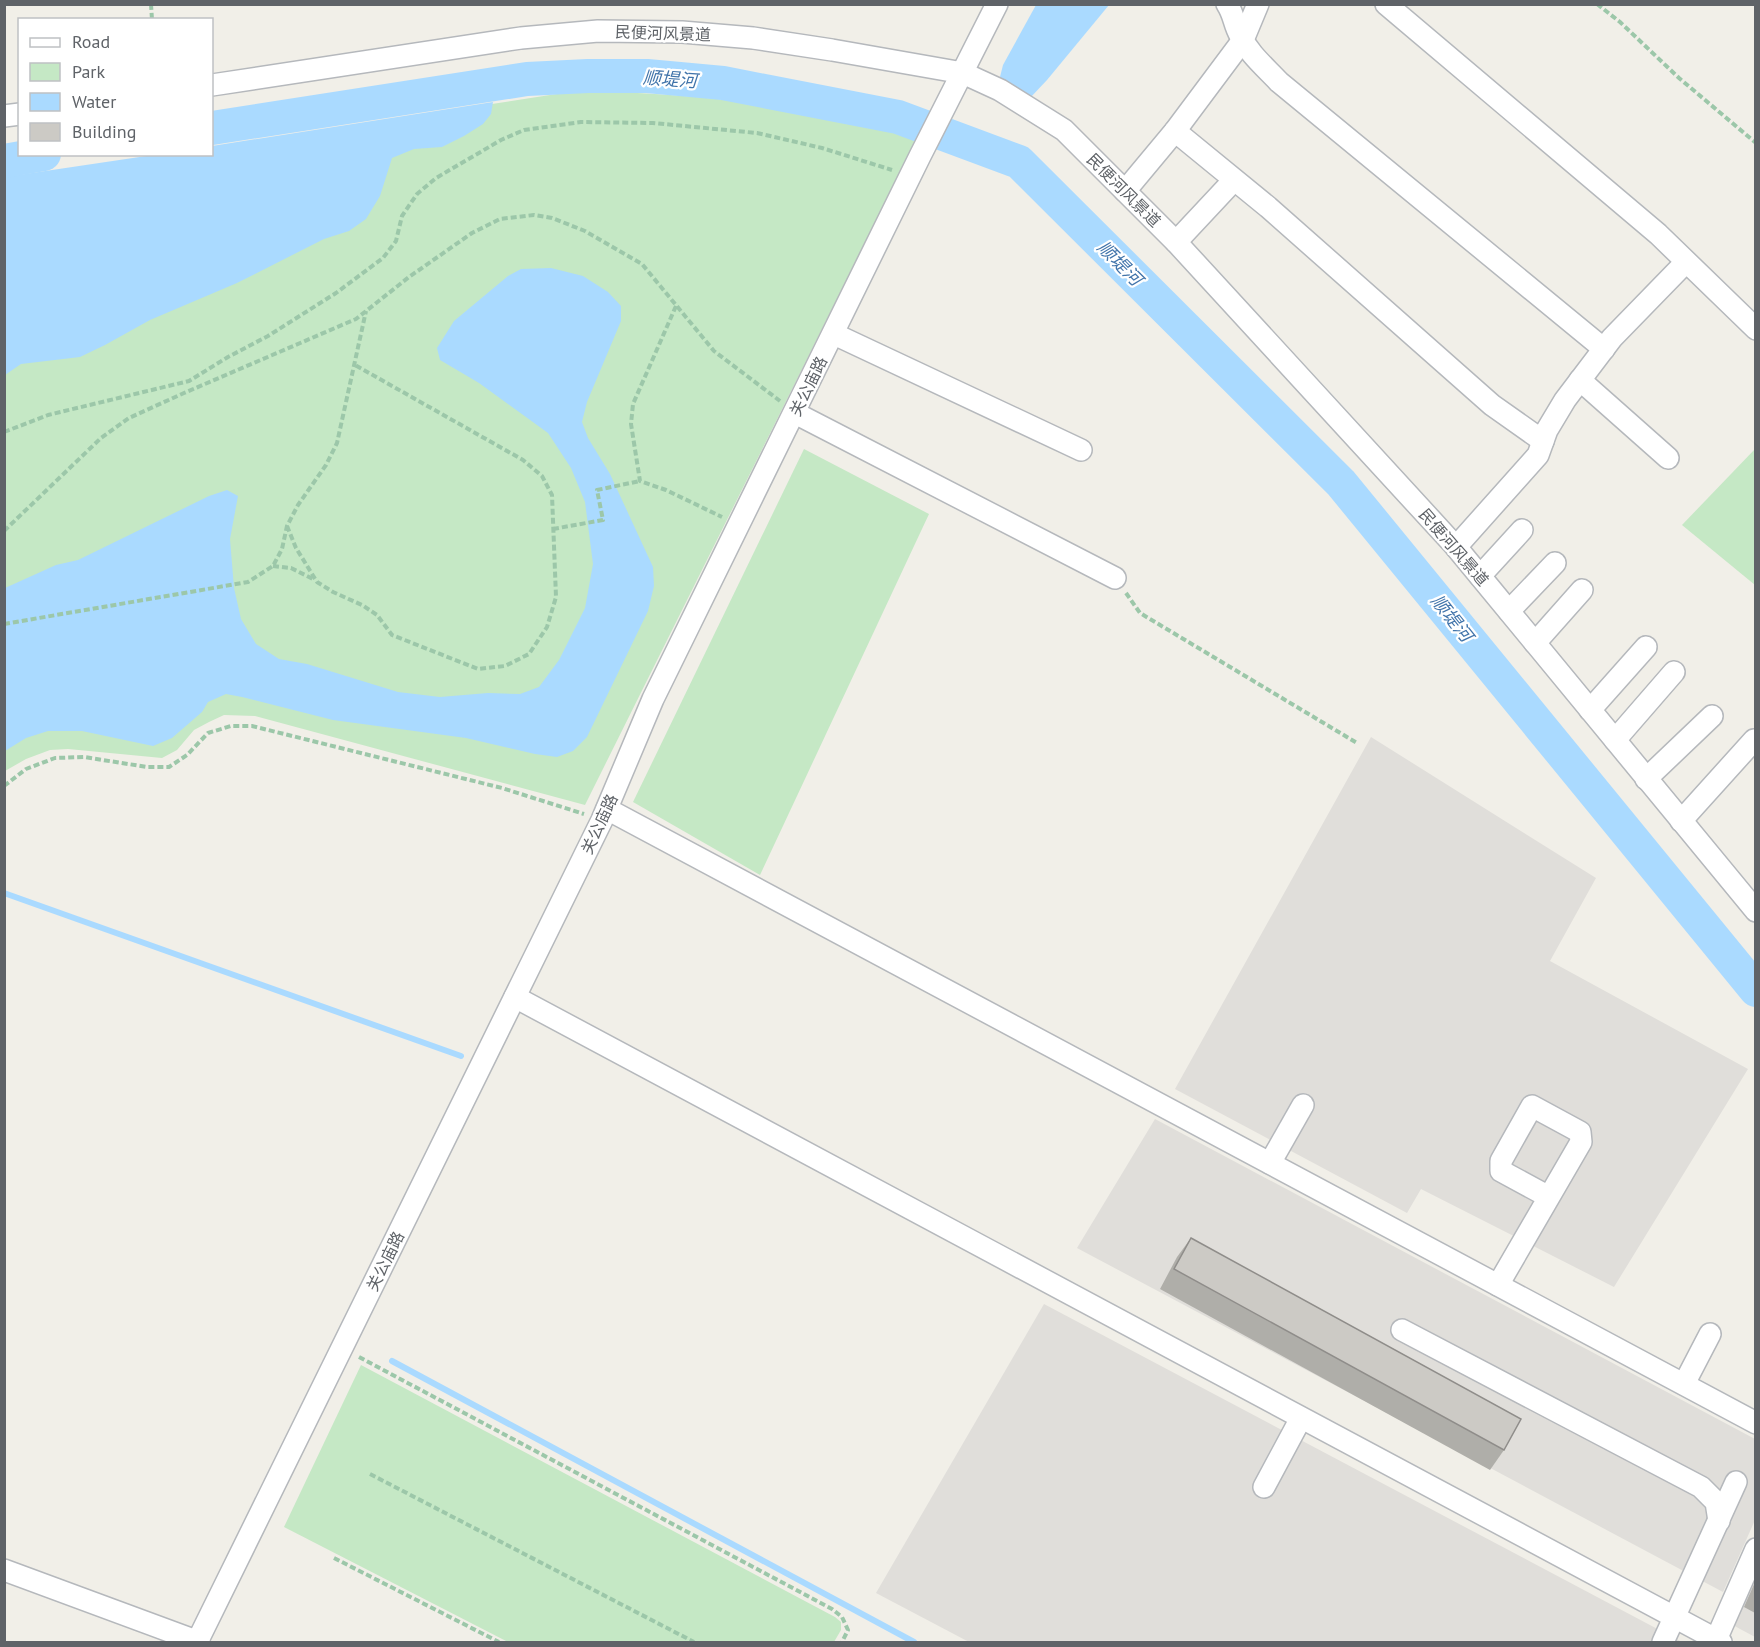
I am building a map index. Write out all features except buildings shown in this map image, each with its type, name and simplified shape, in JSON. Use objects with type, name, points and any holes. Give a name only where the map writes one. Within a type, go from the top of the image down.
[{"type":"street","name":"关公庙路","points":[[198,1642],[604,814],[653,699],[997,4]]},
{"type":"street","points":[[1227,4],[1233,12],[1238,33],[1248,50],[1280,82],[1604,349]]},
{"type":"street","points":[[1125,191],[1175,132],[1243,40],[1258,4]]},
{"type":"street","points":[[1386,4],[1658,234],[1755,329]]},
{"type":"street","name":"民便河风景道","points":[[213,85],[521,38],[598,31],[682,32],[753,38],[1000,90],[1064,130],[1176,242],[1456,547],[1681,821],[1751,896]]},
{"type":"street","points":[[1175,132],[1268,207],[1492,405],[1543,441]]},
{"type":"street","points":[[1176,242],[1234,180]]},
{"type":"street","points":[[1456,547],[1538,455],[1547,430],[1604,349],[1686,262]]},
{"type":"street","points":[[834,334],[1081,450]]},
{"type":"street","points":[[1580,380],[1668,458]]},
{"type":"street","points":[[795,413],[1115,578]]},
{"type":"street","points":[[1480,576],[1522,530]]},
{"type":"street","points":[[1509,611],[1555,563]]},
{"type":"street","points":[[1535,643],[1582,591]]},
{"type":"street","points":[[1590,710],[1646,647]]},
{"type":"street","points":[[1615,740],[1674,672]]},
{"type":"street","points":[[1646,779],[1712,716]]},
{"type":"street","points":[[1681,821],[1754,740]]},
{"type":"street","points":[[604,814],[1270,1163],[1755,1423]]},
{"type":"street","points":[[515,997],[1717,1642],[1755,1549]]},
{"type":"street","points":[[1270,1163],[1303,1105]]},
{"type":"street","points":[[1498,1285],[1549,1197]]},
{"type":"street","points":[[1402,1330],[1701,1487],[1716,1502],[1719,1521]]},
{"type":"street","points":[[1684,1384],[1710,1334]]},
{"type":"street","points":[[1264,1487],[1301,1418]]},
{"type":"street","points":[[1663,1642],[1736,1482]]},
{"type":"street","points":[[4,1570],[198,1642]]},
{"type":"path","points":[[1597,4],[1755,143]]},
{"type":"path","points":[[4,432],[48,415],[189,381],[267,336],[336,293],[383,258],[396,241],[402,216],[417,194],[436,178],[501,140],[524,130],[581,122],[653,123],[757,133],[822,148],[911,176]]},
{"type":"path","points":[[4,531],[101,438],[129,418],[356,319],[409,277],[472,234],[500,219],[534,215],[552,218],[585,231],[642,264],[714,351],[795,413]]},
{"type":"path","points":[[640,482],[630,424],[633,404],[676,306]]},
{"type":"path","points":[[4,624],[248,582],[273,566],[282,549],[287,526],[298,505],[326,465],[337,443],[367,310]]},
{"type":"path","points":[[273,566],[291,568],[333,592],[362,605],[377,615],[392,635],[478,669],[506,666],[529,654],[547,627],[556,597],[552,495],[542,476],[523,460],[355,365]]},
{"type":"path","points":[[553,529],[603,520],[597,490],[640,482],[666,490],[739,525]]},
{"type":"path","points":[[287,526],[296,548],[317,582]]},
{"type":"path","points":[[1115,578],[1140,614],[1357,742]]},
{"type":"path","points":[[4,786],[26,769],[55,758],[84,757],[147,767],[169,767],[187,755],[208,733],[231,726],[252,726],[604,814]]},
{"type":"path","points":[[342,1348],[832,1609],[842,1617],[848,1630],[842,1642]]},
{"type":"path","points":[[370,1474],[694,1642]]},
{"type":"path","points":[[334,1558],[498,1642]]},
{"type":"shaded area","points":[[1371,737],[1596,878],[1550,961],[1748,1069],[1614,1287],[1421,1189],[1407,1213],[1175,1089]]},
{"type":"shaded area","points":[[1155,1119],[1755,1439],[1755,1520],[1723,1592],[1077,1248]]},
{"type":"shaded area","points":[[1044,1304],[1682,1642],[969,1642],[876,1593]]},
{"type":"shaded area","points":[[1755,1560],[1755,1637],[1729,1623]]},
{"type":"green space","points":[[576,91],[682,96],[760,104],[853,120],[885,128],[916,140],[585,805],[255,716],[224,715],[194,730],[177,750],[162,758],[68,749],[50,750],[26,759],[5,771],[5,179],[195,156],[213,156],[213,147]]},
{"type":"green space","points":[[804,449],[929,514],[760,875],[633,802]]},
{"type":"green space","points":[[1755,449],[1755,585],[1682,525]]},
{"type":"green space","points":[[361,1365],[835,1617],[841,1622],[841,1630],[834,1642],[508,1642],[284,1527]]},
{"type":"water","points":[[1036,5],[1109,5],[1030,98],[1000,77],[1003,65]]},
{"type":"water","points":[[493,102],[491,114],[483,124],[464,136],[442,147],[414,149],[392,158],[380,196],[366,219],[349,231],[324,239],[237,283],[150,320],[80,357],[21,364],[5,375],[5,177],[146,156],[213,156],[213,146]]},
{"type":"water","points":[[551,268],[583,276],[608,292],[621,306],[621,321],[587,402],[582,422],[588,438],[610,474],[653,567],[654,586],[648,611],[587,737],[573,751],[557,757],[535,754],[466,738],[333,720],[226,694],[208,702],[202,712],[172,738],[153,746],[82,731],[48,731],[26,738],[5,751],[5,588],[56,565],[78,560],[209,496],[227,490],[238,496],[230,539],[234,588],[241,619],[256,644],[279,659],[307,664],[398,692],[440,697],[488,693],[520,694],[539,687],[559,660],[585,608],[593,564],[585,502],[571,468],[548,433],[479,383],[440,360],[437,348],[454,321],[508,276],[521,269]]},
{"type":"waterway","name":"顺堤河","points":[[213,128],[527,79],[647,76],[723,83],[898,117],[1019,162],[1341,483],[1756,990]]},
{"type":"waterway","name":"顺堤河","points":[[4,161],[33,156]]},
{"type":"waterway","points":[[4,893],[461,1056]]},
{"type":"waterway","points":[[392,1361],[914,1642]]}]
